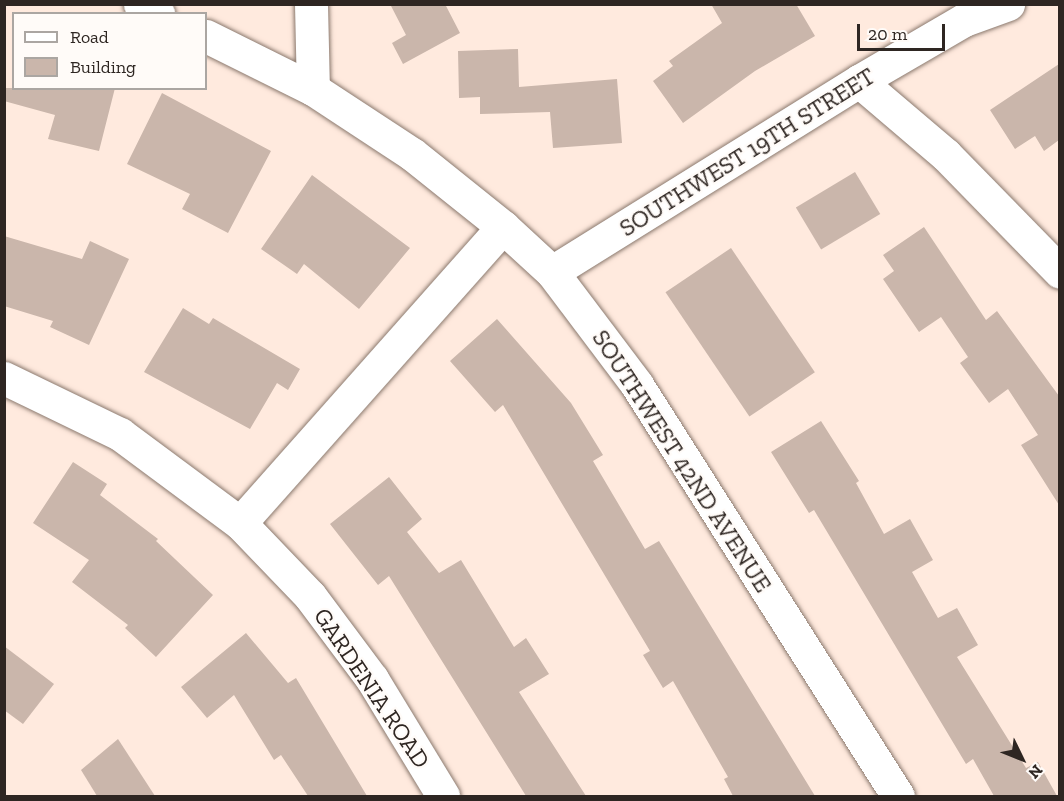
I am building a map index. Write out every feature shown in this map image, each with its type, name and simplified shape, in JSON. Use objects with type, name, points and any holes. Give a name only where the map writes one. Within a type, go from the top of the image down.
[{"type":"street","points":[[140,4],[154,12]]},
{"type":"street","points":[[311,4],[313,89]]},
{"type":"street","name":"SOUTHWEST 19TH STREET","points":[[552,272],[859,81],[964,20],[1008,4]]},
{"type":"street","name":"SOUTHWEST 42ND AVENUE","points":[[207,36],[313,89],[412,154],[503,227],[552,272],[637,385],[898,796]]},
{"type":"street","points":[[859,81],[946,154],[1059,272]]},
{"type":"street","points":[[240,523],[503,227]]},
{"type":"street","name":"GARDENIA ROAD","points":[[4,378],[120,434],[240,523],[310,596],[345,642],[372,679],[443,796]]},
{"type":"building","points":[[390,4],[445,4],[460,33],[403,64],[392,43],[406,35]]},
{"type":"building","points":[[711,4],[796,4],[815,36],[755,71],[683,123],[653,81],[673,66],[669,61],[722,23]]},
{"type":"building","points":[[518,49],[519,87],[617,79],[622,143],[553,148],[550,112],[480,114],[480,97],[459,98],[458,51]]},
{"type":"building","points":[[1059,64],[1059,140],[1044,151],[1035,136],[1015,149],[990,110]]},
{"type":"building","points":[[4,88],[12,88],[12,90],[114,90],[99,151],[48,139],[55,115],[4,101]]},
{"type":"building","points":[[162,93],[271,151],[228,233],[182,209],[190,194],[127,164]]},
{"type":"building","points":[[855,172],[880,214],[821,250],[796,208]]},
{"type":"building","points":[[312,175],[410,248],[359,309],[304,264],[297,274],[261,249]]},
{"type":"building","points":[[924,227],[986,320],[997,311],[1059,396],[1059,505],[1021,445],[1038,435],[1008,389],[989,403],[960,363],[968,357],[941,317],[919,332],[883,279],[894,271],[883,255]]},
{"type":"building","points":[[4,236],[82,259],[90,241],[129,259],[89,345],[50,327],[53,321],[4,306]]},
{"type":"building","points":[[731,248],[815,372],[749,417],[666,292]]},
{"type":"building","points":[[183,308],[209,324],[213,318],[300,369],[288,390],[277,383],[250,429],[144,372]]},
{"type":"building","points":[[497,319],[571,403],[603,455],[593,461],[645,549],[659,541],[815,796],[733,796],[724,779],[728,777],[673,681],[663,688],[643,655],[650,651],[503,405],[495,412],[450,361]]},
{"type":"building","points":[[821,421],[859,481],[856,483],[884,534],[910,519],[933,560],[912,572],[938,618],[957,608],[978,645],[957,657],[1026,768],[1038,762],[1057,796],[994,796],[973,759],[966,764],[814,510],[809,513],[771,452]]},
{"type":"building","points":[[73,462],[107,484],[100,495],[158,539],[156,541],[213,595],[156,657],[125,628],[128,625],[72,582],[89,560],[33,523]]},
{"type":"building","points":[[389,477],[422,519],[407,532],[439,573],[461,560],[514,647],[526,638],[549,674],[519,692],[586,796],[526,796],[389,576],[378,585],[330,524]]},
{"type":"building","points":[[246,633],[288,683],[296,678],[367,796],[308,796],[281,755],[274,760],[234,695],[207,718],[181,687]]},
{"type":"building","points":[[4,646],[54,684],[23,724],[4,710]]},
{"type":"building","points":[[118,739],[155,796],[97,796],[81,770]]}]
